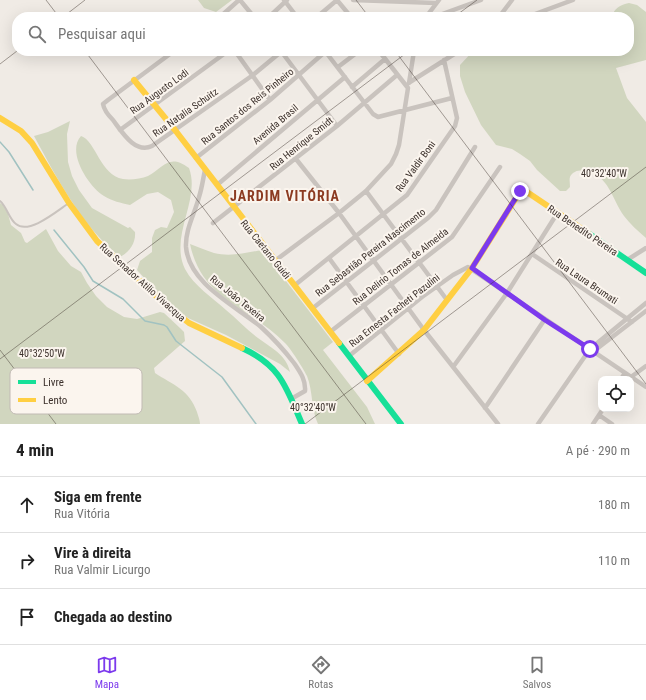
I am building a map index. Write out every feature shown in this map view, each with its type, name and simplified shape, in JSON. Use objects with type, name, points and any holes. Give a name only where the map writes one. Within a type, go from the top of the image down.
[{"type":"street","points":[[226,12],[240,0],[250,12]]},
{"type":"street","points":[[324,12],[337,0],[347,12]]},
{"type":"street","points":[[353,0],[438,2]]},
{"type":"street","points":[[448,12],[481,0]]},
{"type":"street","points":[[503,12],[512,0]]},
{"type":"street","points":[[541,12],[573,0]]},
{"type":"street","points":[[275,12],[286,1],[294,12]]},
{"type":"street","points":[[430,12],[438,2]]},
{"type":"street","points":[[134,80],[167,56]]},
{"type":"street","name":"Rua Augusto Lodi","points":[[120,130],[221,56]]},
{"type":"street","points":[[239,56],[270,100]]},
{"type":"street","name":"Rua Natalia Schuitz","points":[[134,80],[108,100],[103,107],[120,130],[133,143],[142,148],[147,148],[253,75],[276,56]]},
{"type":"street","points":[[286,56],[337,126]]},
{"type":"street","name":"Rua Santos dos Reis Pinheiro","points":[[196,158],[270,100],[320,56]]},
{"type":"street","points":[[329,56],[373,114],[378,117],[452,98]]},
{"type":"street","points":[[338,67],[352,56]]},
{"type":"street","points":[[383,56],[408,88]]},
{"type":"street","points":[[276,260],[366,191],[391,164],[396,154],[410,82],[413,56]]},
{"type":"street","points":[[410,82],[450,56]]},
{"type":"street","points":[[352,87],[385,59]]},
{"type":"street","name":"Rua Valdir Boni","points":[[295,285],[410,191],[455,126],[457,118],[444,60]]},
{"type":"street","name":"Rua Henrique Smidt","points":[[213,223],[296,159],[397,75]]},
{"type":"street","name":"Avenida Brasil","points":[[217,185],[345,77]]},
{"type":"street","name":"Rua Caetano Guidi","points":[[134,80],[175,130],[234,208],[276,260],[401,424]]},
{"type":"street","name":"Rua Senador Atilio Vivacqua","points":[[0,118],[21,132],[32,143],[69,203],[97,241],[170,309],[192,325],[255,354],[264,360],[275,371],[281,378],[302,424]]},
{"type":"street","name":"Rua Sebastião Pereira Nascimento","points":[[313,308],[424,222],[433,213],[475,147]]},
{"type":"street","points":[[296,159],[339,213],[424,330],[498,424]]},
{"type":"street","name":"Rua Delirio Tomas de Almeida","points":[[330,332],[446,242],[458,230],[500,168]]},
{"type":"street","name":"Rua João Texeira","points":[[205,170],[200,196],[186,245],[192,266],[205,283],[218,295],[264,331],[279,345],[297,367],[305,382],[305,391],[291,399]]},
{"type":"street","name":"Rua Benedito Pereira","points":[[472,268],[520,191],[524,190],[646,273]]},
{"type":"street","points":[[366,191],[447,300]]},
{"type":"street","points":[[453,367],[507,293],[558,212]]},
{"type":"street","points":[[627,260],[646,248]]},
{"type":"street","name":"Rua Laura Brumati","points":[[532,254],[632,322]]},
{"type":"street","points":[[329,258],[399,354]]},
{"type":"street","name":"Rua Ernesta Facheti Pazulini","points":[[349,356],[436,286],[468,267],[472,268]]},
{"type":"street","points":[[367,381],[399,354],[424,330],[472,268],[545,320],[592,350],[628,376]]},
{"type":"street","points":[[538,424],[592,350],[646,303]]},
{"type":"street","points":[[592,350],[646,311]]},
{"type":"street","points":[[485,408],[545,320]]},
{"type":"street","points":[[631,376],[646,366]]},
{"type":"street","points":[[634,380],[646,387]]},
{"type":"street","points":[[593,424],[601,412]]},
{"type":"street","points":[[599,415],[612,424]]},
{"type":"lane","points":[[0,201],[5,206],[16,225],[20,227],[35,226],[69,203]]},
{"type":"green space","points":[[198,0],[232,0],[216,12],[204,8]]},
{"type":"green space","points":[[629,3],[637,5],[646,12],[646,60],[616,68],[627,98],[646,122],[646,238],[631,225],[624,216],[609,189],[600,178],[580,170],[570,176],[570,187],[566,191],[560,191],[537,170],[530,161],[512,149],[496,145],[481,125],[465,92],[460,76],[460,65],[468,56],[634,56],[634,12],[614,12],[618,7]]},
{"type":"green space","points":[[70,121],[67,134],[68,162],[72,176],[79,190],[92,208],[128,228],[130,227],[135,232],[132,246],[120,257],[93,231],[71,201],[34,136],[48,132]]},
{"type":"green space","points":[[81,136],[91,144],[109,171],[115,176],[123,179],[136,179],[148,176],[167,163],[171,162],[182,164],[189,168],[192,180],[191,193],[182,231],[181,244],[181,256],[185,269],[193,281],[204,291],[254,335],[282,356],[290,372],[280,364],[226,335],[188,318],[167,303],[137,270],[140,261],[152,252],[152,238],[155,230],[161,227],[167,228],[174,212],[171,200],[158,192],[147,194],[130,205],[113,201],[104,196],[92,185],[81,169],[76,151],[77,143]]},
{"type":"green space","points":[[0,203],[3,205],[8,214],[11,225],[21,233],[25,242],[27,243],[46,229],[58,251],[71,266],[81,272],[96,296],[107,307],[124,317],[137,319],[160,312],[164,313],[184,332],[185,341],[154,368],[155,373],[180,388],[190,398],[194,404],[200,424],[0,424]]},
{"type":"green space","points":[[190,244],[214,253],[226,255],[262,250],[333,342],[323,350],[367,407],[375,424],[318,424],[314,412],[307,376],[294,354],[285,343],[271,331],[216,291],[205,278],[196,263]]},
{"type":"waterway","points":[[0,142],[9,152],[33,190]]},
{"type":"waterway","points":[[54,230],[84,267],[93,281],[123,299],[145,321],[167,327],[176,341],[222,377],[256,424]]},
{"type":"traffic: fast","points":[[588,233],[646,273]]},
{"type":"traffic: fast","points":[[339,343],[401,424]]},
{"type":"traffic: fast","points":[[242,348],[266,362],[274,370],[286,388],[302,424]]},
{"type":"traffic: slow","points":[[134,80],[175,130],[339,343]]},
{"type":"traffic: slow","points":[[0,118],[21,131],[32,143],[69,203],[97,241],[164,303],[189,323],[242,348]]},
{"type":"traffic: slow","points":[[367,381],[424,330],[472,268],[521,190],[524,190],[588,233]]},
{"type":"district","name":"JARDIM VITÓRIA","points":[[285,196]]},
{"type":"route","points":[[520,191],[472,268],[545,320],[590,349]]}]
